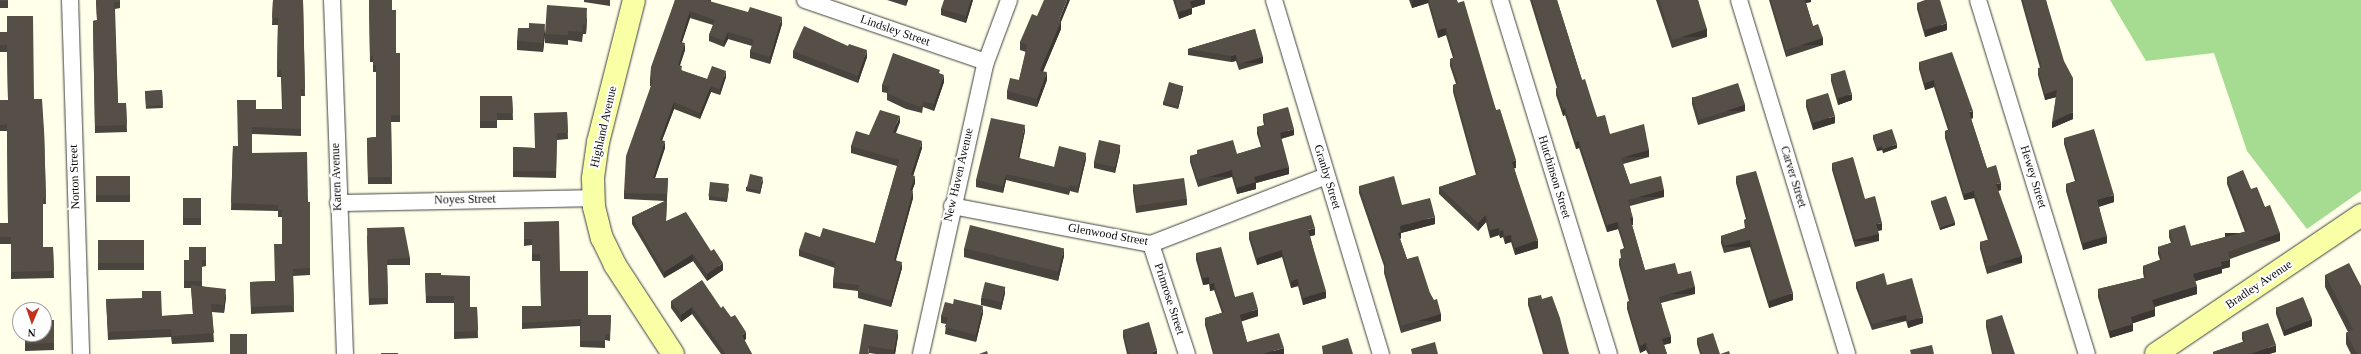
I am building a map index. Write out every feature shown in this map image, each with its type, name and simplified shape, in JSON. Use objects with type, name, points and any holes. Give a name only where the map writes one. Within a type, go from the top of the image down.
[{"type":"main road","name":"Highland Avenue","points":[[634,0],[598,142],[593,179],[593,198],[597,223],[608,253],[673,354]]},
{"type":"main road","name":"Bradley Avenue","points":[[2156,354],[2361,215]]},
{"type":"street","name":"Norton Street","points":[[70,0],[81,354]]},
{"type":"street","name":"Karen Avenue","points":[[332,0],[338,203],[345,354]]},
{"type":"street","name":"Lindsley Street","points":[[805,0],[986,62]]},
{"type":"street","name":"New Haven Avenue","points":[[921,354],[952,206],[986,62],[1009,0]]},
{"type":"street","name":"Granby Street","points":[[1274,0],[1381,354]]},
{"type":"street","name":"Hutchinson Street","points":[[1500,0],[1609,354]]},
{"type":"street","name":"Carver Street","points":[[1739,0],[1847,354]]},
{"type":"street","name":"Hewey Street","points":[[1978,0],[2087,354]]},
{"type":"street","name":"Glenwood Street","points":[[952,206],[1151,244],[1326,176]]},
{"type":"street","name":"Noyes Street","points":[[338,203],[593,198]]},
{"type":"street","name":"Primrose Street","points":[[1151,244],[1187,354]]},
{"type":"green space","points":[[2110,0],[2361,0],[2361,191],[2307,229],[2247,151],[2214,53],[2146,61]]},
{"type":"building","points":[[96,0],[120,0],[120,2],[114,2],[118,103],[126,103],[127,125],[95,126],[93,21],[97,20]]},
{"type":"building","points":[[273,0],[303,0],[305,89],[301,89],[301,129],[252,127],[252,153],[307,152],[308,202],[310,202],[310,268],[293,269],[294,305],[251,307],[250,282],[275,281],[274,244],[282,244],[282,210],[278,210],[278,205],[231,203],[233,146],[238,146],[237,100],[256,100],[256,109],[283,109],[281,70],[277,70],[278,18],[272,18]]},
{"type":"building","points":[[369,0],[392,0],[392,10],[396,10],[396,53],[400,53],[400,115],[391,115],[392,177],[368,177],[367,138],[376,137],[376,65],[373,65],[373,56],[370,56]]},
{"type":"building","points":[[675,0],[710,0],[709,1],[748,12],[750,7],[782,17],[770,57],[750,51],[754,40],[728,32],[724,41],[709,35],[715,20],[690,11],[680,42],[685,43],[678,65],[682,66],[681,70],[707,79],[712,66],[726,71],[720,89],[711,86],[700,113],[674,102],[660,140],[665,141],[653,178],[668,178],[667,194],[624,193],[626,156],[653,80],[650,79],[651,67]]},
{"type":"building","points":[[944,0],[971,0],[966,16],[941,9]]},
{"type":"building","points":[[1044,0],[1067,0],[1059,20],[1061,21],[1040,71],[1047,72],[1037,99],[1007,91],[1010,78],[1019,80],[1027,45],[1020,42],[1032,14],[1037,16]]},
{"type":"building","points":[[1175,0],[1195,0],[1190,2],[1192,8],[1179,12]]},
{"type":"building","points":[[1429,0],[1457,0],[1457,3],[1464,1],[1496,110],[1500,109],[1516,160],[1512,162],[1538,240],[1515,248],[1511,235],[1505,236],[1503,230],[1500,231],[1499,228],[1490,230],[1486,215],[1478,223],[1439,187],[1478,174],[1453,85],[1458,83],[1450,59],[1455,57],[1446,28],[1438,30]]},
{"type":"building","points":[[1532,0],[1557,0],[1582,80],[1585,79],[1597,117],[1605,115],[1610,134],[1644,124],[1649,150],[1621,158],[1630,184],[1661,176],[1664,190],[1628,200],[1633,218],[1630,218],[1645,270],[1675,263],[1678,274],[1691,271],[1695,287],[1659,297],[1671,336],[1662,339],[1667,354],[1650,354],[1646,343],[1640,346],[1627,302],[1631,301],[1619,259],[1622,258],[1620,250],[1626,248],[1618,222],[1607,225],[1579,141],[1576,142],[1565,108],[1563,109],[1556,88],[1559,87]]},
{"type":"building","points":[[1659,0],[1698,0],[1707,29],[1672,40]]},
{"type":"building","points":[[1771,0],[1805,0],[1813,26],[1818,24],[1823,38],[1786,50]]},
{"type":"building","points":[[1925,0],[1940,0],[1947,23],[1925,30],[1917,3]]},
{"type":"building","points":[[2023,0],[2046,0],[2064,61],[2073,78],[2073,112],[2052,122],[2057,90],[2045,94],[2038,68],[2042,67]]},
{"type":"building","points":[[547,5],[587,8],[586,25],[583,24],[582,32],[568,31],[568,35],[545,34]]},
{"type":"building","points":[[7,16],[33,16],[34,99],[42,99],[44,130],[46,198],[43,198],[43,247],[53,247],[54,271],[11,272],[11,237],[0,237],[0,223],[8,223],[7,124],[0,125],[0,100],[8,100],[7,45],[0,45],[0,32],[7,32]]},
{"type":"building","points":[[529,23],[545,24],[543,43],[517,41],[518,28],[529,28]]},
{"type":"building","points":[[804,26],[848,46],[849,44],[867,50],[858,76],[793,51]]},
{"type":"building","points":[[1255,29],[1263,57],[1239,64],[1236,55],[1231,56],[1188,49]]},
{"type":"building","points":[[1952,52],[1973,111],[1969,112],[1987,168],[1996,165],[2001,183],[1996,184],[2022,256],[1987,267],[1980,242],[1990,239],[1974,191],[1964,194],[1945,131],[1950,129],[1934,80],[1925,83],[1919,62]]},
{"type":"building","points":[[893,53],[940,70],[939,73],[944,75],[934,104],[923,101],[922,107],[906,102],[887,93],[889,87],[882,85]]},
{"type":"building","points":[[1845,70],[1852,94],[1837,98],[1831,74]]},
{"type":"building","points":[[1169,82],[1183,86],[1178,106],[1163,102]]},
{"type":"building","points":[[1738,83],[1745,105],[1699,120],[1692,98]]},
{"type":"building","points":[[162,90],[163,105],[146,106],[145,91]]},
{"type":"building","points":[[1828,93],[1835,116],[1813,123],[1806,100]]},
{"type":"building","points":[[480,96],[512,96],[513,113],[497,113],[497,121],[480,121]]},
{"type":"building","points":[[1288,107],[1294,129],[1280,133],[1289,167],[1254,177],[1256,182],[1237,188],[1232,170],[1198,180],[1190,156],[1197,154],[1197,150],[1233,140],[1237,154],[1263,146],[1257,127],[1266,125],[1263,114]]},
{"type":"building","points":[[880,110],[900,116],[893,132],[922,141],[911,175],[915,176],[910,190],[913,191],[894,260],[902,262],[891,301],[858,291],[859,285],[833,282],[835,262],[799,250],[805,232],[820,237],[823,228],[875,243],[899,160],[851,146],[856,131],[869,135]]},
{"type":"building","points":[[567,112],[568,133],[557,133],[556,171],[513,171],[513,147],[535,148],[534,113]]},
{"type":"building","points":[[991,118],[1025,125],[1018,158],[1054,167],[1059,146],[1086,153],[1078,187],[1070,185],[1069,188],[1006,174],[1003,186],[976,180]]},
{"type":"building","points":[[1892,129],[1897,144],[1883,149],[1882,146],[1877,148],[1873,135]]},
{"type":"building","points":[[2094,129],[2114,195],[2097,200],[2107,236],[2083,243],[2066,184],[2077,181],[2064,138]]},
{"type":"building","points":[[1099,140],[1120,145],[1115,167],[1094,162]]},
{"type":"building","points":[[1853,157],[1865,199],[1875,196],[1882,223],[1876,224],[1879,234],[1855,240],[1832,163]]},
{"type":"building","points":[[2243,170],[2251,189],[2257,187],[2265,207],[2270,205],[2280,233],[2228,252],[2230,260],[2221,262],[2222,266],[2193,274],[2197,286],[2152,300],[2155,309],[2131,317],[2133,324],[2110,331],[2098,289],[2147,277],[2143,266],[2162,259],[2158,247],[2173,242],[2169,230],[2185,225],[2191,246],[2247,231],[2227,177]]},
{"type":"building","points":[[1756,171],[1793,293],[1769,301],[1750,240],[1724,246],[1721,236],[1746,228],[1744,220],[1748,219],[1736,176]]},
{"type":"building","points":[[750,174],[763,177],[760,191],[747,188]]},
{"type":"building","points":[[96,176],[130,176],[130,195],[96,195]]},
{"type":"building","points":[[1394,176],[1402,205],[1430,198],[1435,217],[1400,226],[1401,232],[1398,233],[1407,259],[1418,256],[1430,293],[1434,300],[1437,299],[1441,314],[1401,326],[1384,267],[1386,266],[1359,186]]},
{"type":"building","points":[[1184,178],[1187,199],[1136,206],[1133,185]]},
{"type":"building","points":[[710,182],[729,184],[727,198],[709,196]]},
{"type":"building","points":[[1946,196],[1955,222],[1940,228],[1931,201]]},
{"type":"building","points":[[183,198],[201,198],[201,218],[183,218]]},
{"type":"building","points":[[667,200],[666,221],[686,212],[711,251],[714,249],[723,263],[707,274],[693,254],[664,272],[632,217]]},
{"type":"building","points":[[1311,215],[1315,228],[1308,230],[1326,291],[1303,298],[1298,279],[1291,281],[1282,250],[1257,258],[1249,232]]},
{"type":"building","points":[[559,221],[560,271],[588,271],[588,315],[611,315],[610,334],[605,334],[605,341],[580,341],[581,319],[522,323],[522,306],[541,306],[540,254],[532,254],[532,239],[524,239],[524,222]]},
{"type":"building","points":[[970,225],[1064,248],[1058,272],[964,248]]},
{"type":"building","points":[[404,227],[410,258],[387,259],[388,298],[369,298],[367,228]]},
{"type":"building","points":[[98,240],[144,240],[144,263],[98,263]]},
{"type":"building","points":[[189,247],[206,247],[206,260],[202,260],[202,281],[184,281],[184,260],[189,260]]},
{"type":"building","points":[[1221,247],[1235,297],[1253,292],[1258,309],[1240,315],[1247,342],[1279,333],[1284,348],[1262,354],[1214,354],[1205,318],[1224,312],[1214,283],[1210,284],[1209,277],[1203,278],[1196,253]]},
{"type":"building","points":[[2349,263],[2361,286],[2361,354],[2357,354],[2346,333],[2353,329],[2325,275]]},
{"type":"building","points":[[425,273],[470,276],[470,307],[477,307],[478,331],[454,332],[454,296],[426,296]]},
{"type":"building","points":[[1884,273],[1887,285],[1912,278],[1923,317],[1908,321],[1906,315],[1872,324],[1856,282]]},
{"type":"building","points":[[702,280],[721,308],[723,306],[731,317],[735,315],[746,332],[742,335],[752,354],[726,354],[692,307],[681,315],[671,301]]},
{"type":"building","points":[[985,282],[1005,287],[1002,303],[981,298]]},
{"type":"building","points":[[191,285],[226,289],[224,305],[211,304],[214,333],[172,336],[171,329],[108,332],[106,299],[142,298],[142,291],[161,291],[162,316],[193,314]]},
{"type":"building","points":[[1541,295],[1542,299],[1552,296],[1560,318],[1569,354],[1545,354],[1528,298]]},
{"type":"building","points":[[2303,297],[2312,319],[2285,330],[2276,308]]},
{"type":"building","points":[[954,299],[983,306],[976,335],[945,327],[948,318],[941,316],[945,302],[953,304]]},
{"type":"building","points":[[2002,315],[2015,354],[1993,354],[1986,320]]},
{"type":"building","points":[[52,320],[54,320],[54,343],[25,344],[25,342],[52,342]]},
{"type":"building","points":[[1149,322],[1157,350],[1153,352],[1153,354],[1129,354],[1123,330]]},
{"type":"building","points":[[2268,323],[2276,345],[2250,354],[2214,354],[2213,352],[2245,341],[2242,332]]},
{"type":"building","points":[[864,324],[898,330],[894,350],[868,346],[869,354],[859,354]]},
{"type":"building","points":[[1713,333],[1720,354],[1702,354],[1697,338]]},
{"type":"building","points":[[230,334],[247,334],[247,354],[230,354]]},
{"type":"building","points":[[1348,338],[1353,354],[1324,354],[1322,346]]},
{"type":"building","points":[[1435,342],[1438,354],[1412,354],[1411,349]]},
{"type":"building","points":[[1932,345],[1934,354],[1911,354],[1910,350]]},
{"type":"building","points":[[987,351],[988,354],[979,354]]},
{"type":"building","points":[[1729,351],[1730,354],[1720,354]]},
{"type":"building","points":[[381,353],[398,354],[381,354]]}]
